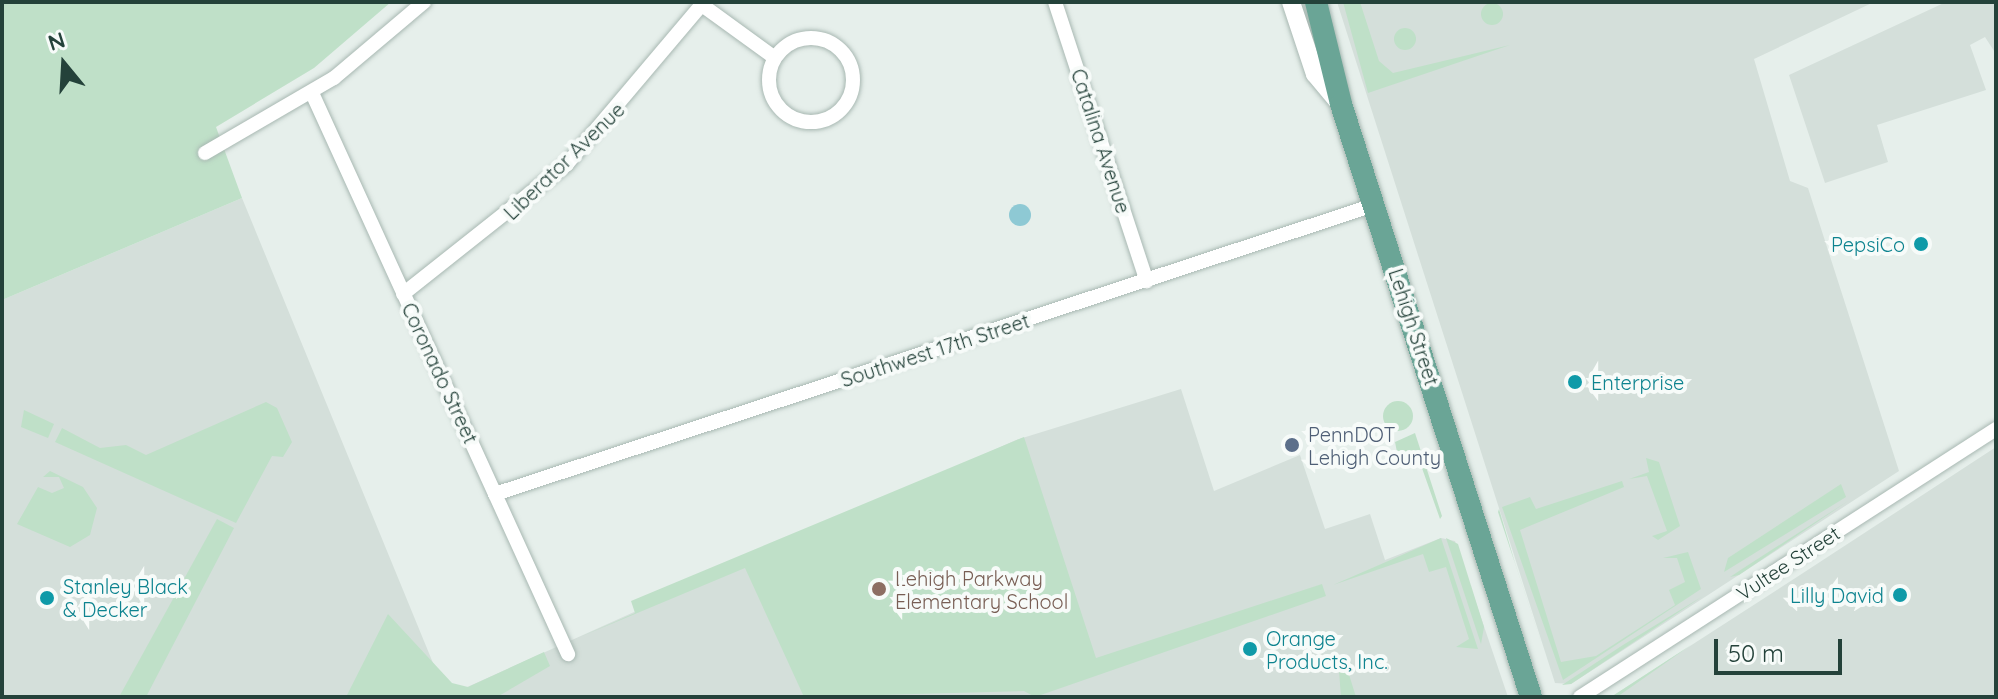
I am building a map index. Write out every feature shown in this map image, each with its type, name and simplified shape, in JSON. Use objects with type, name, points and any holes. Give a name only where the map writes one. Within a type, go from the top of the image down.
[{"type":"main road","points":[[1291,2],[1315,74],[1341,104]]},
{"type":"main road","name":"Lehigh Street","points":[[1316,2],[1341,104],[1531,697]]},
{"type":"street","points":[[205,153],[312,93],[424,2]]},
{"type":"street","name":"Catalina Avenue","points":[[1055,2],[1147,281]]},
{"type":"street","name":"Liberator Avenue","points":[[403,294],[567,164],[703,4],[775,58]]},
{"type":"street","points":[[797,40],[825,40],[852,71],[848,99],[829,118],[790,116],[772,96],[775,58],[797,40]]},
{"type":"street","name":"Coronado Street","points":[[312,93],[568,654]]},
{"type":"street","name":"Southwest 17th Street","points":[[495,494],[1374,205]]},
{"type":"street","name":"Vultee Street","points":[[1580,697],[1996,429]]},
{"type":"shaded area","points":[[1337,2],[1874,2],[1754,59],[1790,181],[1808,188],[1899,471],[1571,684],[1555,683]]},
{"type":"shaded area","points":[[1946,2],[1996,2],[1996,54],[1985,37],[1970,45],[1986,90],[1877,125],[1888,162],[1825,183],[1789,75]]},
{"type":"shaded area","points":[[242,198],[440,680],[454,693],[1016,440],[1181,389],[1214,491],[1300,455],[1325,529],[1370,514],[1385,560],[1441,538],[1455,541],[1508,697],[2,697],[2,300]]},
{"type":"shaded area","points":[[1996,447],[1996,697],[1611,697],[1800,575]]},
{"type":"green space","points":[[2,2],[391,2],[314,68],[216,127],[242,198],[2,300]]},
{"type":"green space","points":[[1343,2],[1360,2],[1379,61],[1393,73],[1510,45],[1368,93]]},
{"type":"green space","points":[[1488,3],[1496,3],[1503,14],[1496,25],[1488,25],[1481,18],[1481,10]]},
{"type":"green space","points":[[1405,28],[1413,31],[1416,39],[1413,47],[1405,50],[1397,47],[1394,39],[1397,31]]},
{"type":"green space","points":[[1398,401],[1409,405],[1413,416],[1409,427],[1398,431],[1387,427],[1383,416],[1387,405]]},
{"type":"green space","points":[[266,402],[277,408],[292,442],[283,457],[272,456],[236,523],[55,442],[62,428],[100,448],[126,445],[146,455]]},
{"type":"green space","points":[[24,410],[54,424],[48,438],[21,427]]},
{"type":"green space","points":[[1415,433],[1442,516],[1440,519],[1417,454],[1398,457],[1395,442]]},
{"type":"green space","name":"Lehigh Parkway Elementary School","points":[[1024,437],[1096,658],[1322,584],[1326,596],[1035,697],[1024,691],[804,697],[745,568],[580,637],[635,613],[631,601]]},
{"type":"green space","points":[[1646,458],[1659,462],[1680,526],[1658,540],[1652,536],[1667,531],[1647,476],[1629,479],[1649,472]]},
{"type":"green space","points":[[50,471],[83,487],[97,508],[90,535],[70,547],[17,524],[38,487],[52,493],[64,488],[59,477],[43,477]]},
{"type":"green space","points":[[1622,481],[1624,487],[1520,530],[1561,662],[1596,656],[1675,605],[1669,590],[1685,582],[1677,558],[1663,558],[1688,552],[1701,589],[1563,680],[1502,507],[1530,497],[1536,509]]},
{"type":"green space","points":[[1841,484],[1846,497],[1724,572],[1728,558]]},
{"type":"green space","points":[[1848,501],[1739,575],[1730,577],[1742,569]]},
{"type":"green space","points":[[1499,509],[1515,563],[1554,681],[1498,512]]},
{"type":"green space","points":[[217,519],[234,528],[146,697],[119,697]]},
{"type":"green space","points":[[1441,538],[1478,649],[1456,647],[1469,639],[1446,567],[1429,572],[1423,554],[1333,585]]},
{"type":"green space","points":[[1446,538],[1458,544],[1484,627],[1481,644]]},
{"type":"green space","points":[[1703,596],[1571,684],[1562,685],[1623,645]]},
{"type":"green space","points":[[388,614],[452,683],[468,687],[544,652],[550,666],[497,697],[346,697]]},
{"type":"green space","points":[[1691,645],[1617,697],[1611,697]]},
{"type":"green space","points":[[1346,665],[1356,697],[1341,697],[1339,671]]},
{"type":"water","points":[[1020,204],[1028,207],[1031,215],[1028,223],[1020,226],[1012,223],[1009,215],[1012,207]]},
{"type":"place","name":"PepsiCo","points":[[1921,244]]},
{"type":"place","name":"Enterprise","points":[[1575,382]]},
{"type":"place","name":"PennDOT Lehigh County","points":[[1292,445]]},
{"type":"place","name":"Lehigh Parkway Elementary School","points":[[879,589]]},
{"type":"place","name":"Lilly David","points":[[1900,595]]},
{"type":"place","name":"Stanley Black & Decker","points":[[47,598]]},
{"type":"place","name":"Orange Products, Inc.","points":[[1250,649]]}]
